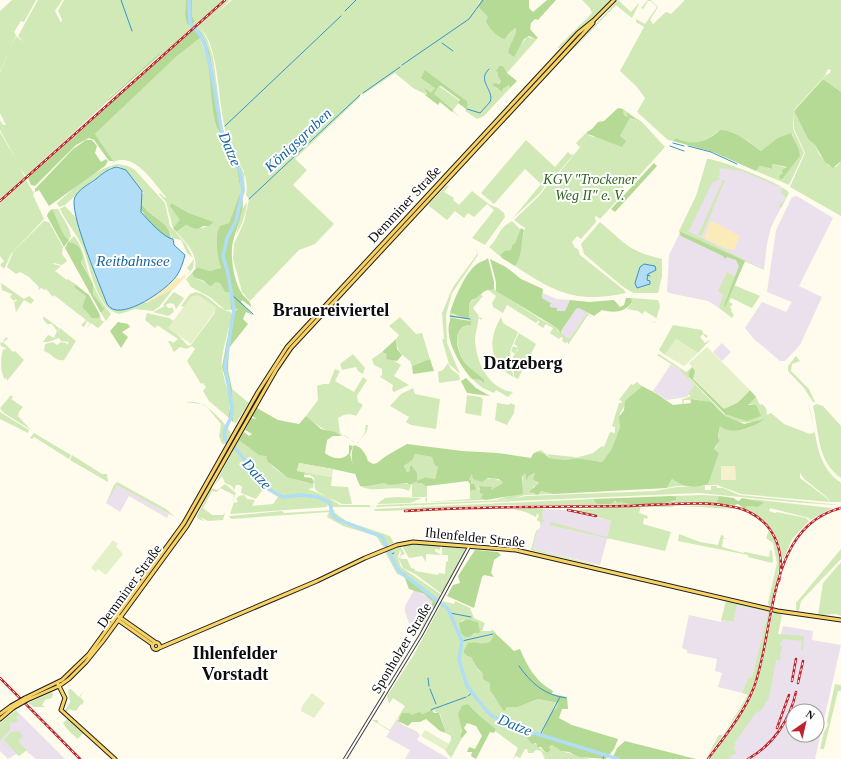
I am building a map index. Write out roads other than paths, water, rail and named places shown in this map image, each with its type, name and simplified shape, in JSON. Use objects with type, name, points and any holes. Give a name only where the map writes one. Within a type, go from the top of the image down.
[{"type":"main road","name":"Demminer Straße","points":[[0,714],[26,699],[58,684],[77,672],[187,526],[278,360],[292,342],[578,33],[614,0]]},
{"type":"main road","name":"Ihlenfelder Straße","points":[[159,646],[169,644],[388,548],[413,542],[516,550],[778,611],[841,620]]},
{"type":"main road","name":"Demminer Straße","points":[[58,684],[83,661],[118,618]]},
{"type":"main road","points":[[118,618],[159,646],[154,649],[154,643]]},
{"type":"main road","points":[[77,672],[84,671]]},
{"type":"main road","points":[[58,684],[65,698],[61,710],[115,759]]},
{"type":"main road","name":"Demminer Straße","points":[[0,719],[12,707]]},
{"type":"street","name":"Sponholzer Straße","points":[[345,759],[441,600],[469,551],[470,546]]},
{"type":"water","name":"Reitbahnsee","points":[[117,167],[126,170],[142,191],[141,212],[161,232],[173,239],[174,245],[185,255],[178,273],[166,287],[139,304],[120,310],[112,309],[107,304],[80,232],[74,205],[75,197],[82,189],[106,172]]},
{"type":"water","points":[[644,264],[655,266],[656,270],[648,274],[647,280],[650,281],[650,284],[637,288],[635,283],[640,267]]},
{"type":"waterway","points":[[121,0],[132,31]]},
{"type":"waterway","name":"Datze","points":[[189,0],[190,23],[201,36],[205,46],[211,70],[221,128],[227,147],[240,171],[243,190],[236,221],[227,238],[223,256],[228,274],[234,309],[225,367],[232,406],[232,415],[224,432],[225,440],[236,449],[268,489],[283,497],[301,495],[318,497],[330,503],[332,514],[337,519],[382,537],[398,570],[448,609],[462,641],[459,660],[467,686],[492,716],[521,729],[618,759]]},
{"type":"waterway","points":[[345,11],[356,0]]},
{"type":"waterway","name":"Königsgraben","points":[[402,65],[469,19],[483,0]]},
{"type":"waterway","points":[[225,126],[341,16]]},
{"type":"waterway","points":[[442,43],[453,51]]},
{"type":"waterway","name":"Königsgraben","points":[[363,93],[400,67]]},
{"type":"waterway","points":[[467,109],[480,113],[490,102],[490,93],[484,78],[489,69]]},
{"type":"waterway","name":"Königsgraben","points":[[249,199],[360,95]]},
{"type":"waterway","points":[[673,143],[684,146]]},
{"type":"waterway","points":[[670,146],[684,151]]},
{"type":"waterway","points":[[688,146],[711,152],[737,164]]},
{"type":"waterway","points":[[232,295],[253,314]]},
{"type":"waterway","points":[[450,316],[470,319]]},
{"type":"waterway","points":[[450,613],[471,617]]},
{"type":"waterway","points":[[462,641],[493,634]]},
{"type":"waterway","points":[[519,666],[533,683],[551,694],[566,698]]},
{"type":"waterway","points":[[428,678],[429,686]]},
{"type":"waterway","points":[[430,689],[436,704]]},
{"type":"waterway","name":"Datze","points":[[468,696],[472,693]]},
{"type":"waterway","points":[[436,708],[466,697]]},
{"type":"waterway","points":[[540,735],[560,697]]},
{"type":"waterway","points":[[431,710],[435,708]]},
{"type":"waterway","name":"Datze","points":[[603,759],[604,754]]},
{"type":"railway","points":[[0,201],[225,0]]},
{"type":"railway","points":[[405,511],[488,507],[626,506],[690,503],[723,505],[749,512],[766,524],[772,532],[781,561],[779,581]]},
{"type":"railway","points":[[708,759],[740,715],[754,687],[761,663],[771,609],[786,557],[799,536],[817,519],[841,508]]},
{"type":"railway","points":[[568,510],[596,516]]},
{"type":"railway","points":[[792,681],[796,659]]},
{"type":"railway","points":[[798,683],[803,661]]},
{"type":"railway","points":[[0,678],[80,759]]},
{"type":"railway","points":[[748,759],[765,747],[779,731],[785,722],[796,692]]},
{"type":"railway","points":[[777,728],[789,695]]},
{"type":"district","name":"Brauereiviertel","points":[[331,310]]},
{"type":"district","name":"Datzeberg","points":[[523,363]]},
{"type":"district","name":"Ihlenfelder Vorstadt","points":[[235,663]]},
{"type":"park label","name":"KGV \"Trockener Weg II\" e. V.","points":[[590,188]]}]
